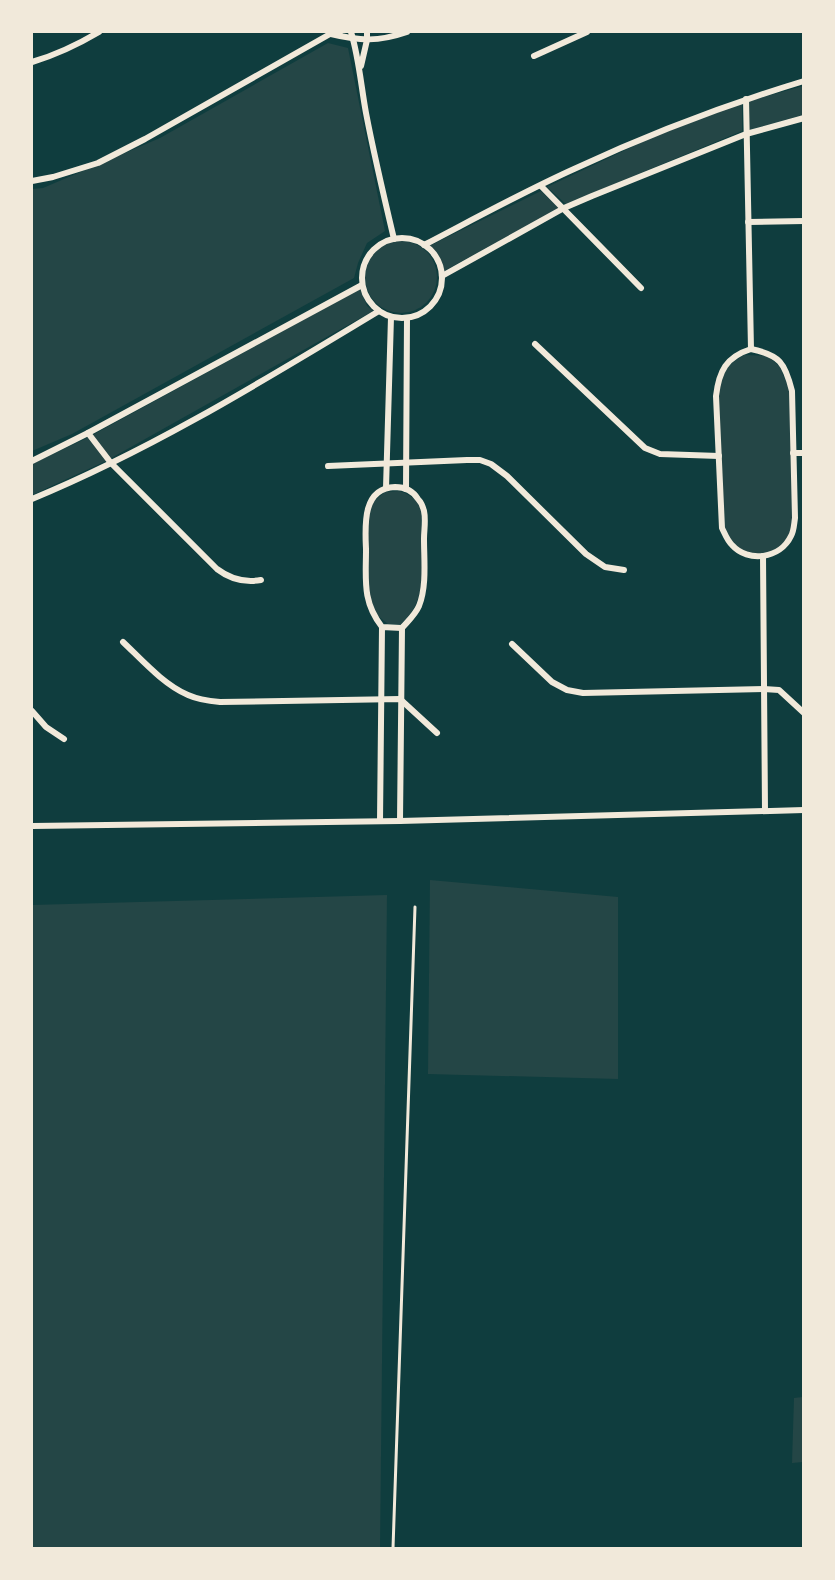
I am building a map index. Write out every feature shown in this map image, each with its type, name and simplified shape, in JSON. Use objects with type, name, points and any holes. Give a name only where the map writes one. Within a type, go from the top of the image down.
[{"type":"street","points":[[32,62],[73,47],[99,32]]},
{"type":"street","points":[[32,182],[98,163],[145,139],[330,34],[340,32]]},
{"type":"street","points":[[351,32],[360,70],[365,111],[394,239]]},
{"type":"street","points":[[360,70],[368,32]]},
{"type":"street","points":[[330,34],[367,40],[388,38],[407,32]]},
{"type":"street","points":[[534,56],[587,32]]},
{"type":"street","points":[[424,245],[572,170],[650,136],[746,99],[804,81]]},
{"type":"street","points":[[746,99],[751,349]]},
{"type":"street","points":[[442,276],[564,208],[746,134],[804,118]]},
{"type":"street","points":[[541,186],[641,288]]},
{"type":"street","points":[[748,222],[804,221]]},
{"type":"street","points":[[394,239],[414,240],[424,245],[433,253],[439,264],[442,276],[438,296],[425,311],[416,316],[391,317],[379,311],[365,295],[362,285],[364,264],[369,255],[384,242],[394,239]]},
{"type":"street","points":[[32,460],[88,433],[362,285]]},
{"type":"street","points":[[32,500],[111,463],[229,400],[379,311]]},
{"type":"street","points":[[386,488],[391,317]]},
{"type":"street","points":[[406,489],[407,318]]},
{"type":"street","points":[[535,344],[645,448],[660,454],[719,456]]},
{"type":"street","points":[[751,349],[769,354],[779,360],[788,376],[792,391],[794,453],[795,518],[793,534],[786,545],[770,555],[744,554],[733,546],[722,528],[716,396],[725,365],[741,352],[751,349]]},
{"type":"street","points":[[88,433],[111,463],[224,574],[244,581],[261,580]]},
{"type":"street","points":[[794,453],[804,453]]},
{"type":"street","points":[[327,466],[480,460],[490,464],[507,477],[586,554],[605,567],[624,570]]},
{"type":"street","points":[[380,821],[382,627],[374,617],[367,598],[365,518],[370,503],[378,493],[386,488],[396,487],[406,489],[417,497],[424,512],[424,583],[418,607],[402,628],[400,821]]},
{"type":"street","points":[[763,556],[765,811]]},
{"type":"street","points":[[382,627],[402,628]]},
{"type":"street","points":[[123,642],[175,688],[203,700],[220,702],[400,699],[437,733]]},
{"type":"street","points":[[512,644],[552,682],[567,690],[583,693],[779,690],[804,713]]},
{"type":"street","points":[[32,711],[46,728],[64,740]]},
{"type":"street","points":[[32,826],[400,821],[804,810]]},
{"type":"lane","points":[[393,1548],[415,907]]},
{"type":"shaded area","points":[[328,43],[348,48],[385,231],[367,243],[354,278],[72,434],[32,451],[32,189],[43,188],[160,138]]},
{"type":"shaded area","points":[[803,86],[803,115],[749,130],[749,101]]},
{"type":"shaded area","points":[[742,103],[742,131],[566,204],[547,187],[653,137]]},
{"type":"shaded area","points":[[541,191],[559,208],[444,271],[437,253],[429,246]]},
{"type":"shaded area","points":[[401,241],[421,247],[431,257],[437,277],[431,297],[421,307],[401,313],[381,307],[371,297],[365,277],[371,257],[381,247]]},
{"type":"shaded area","points":[[360,289],[367,306],[373,311],[106,461],[32,495],[32,464],[87,438]]},
{"type":"shaded area","points":[[744,355],[768,356],[780,367],[790,392],[792,519],[790,531],[780,546],[758,553],[742,550],[731,539],[725,528],[718,394],[725,371]]},
{"type":"shaded area","points":[[399,491],[412,497],[421,509],[421,581],[417,601],[408,616],[401,624],[388,624],[378,616],[369,596],[367,518],[372,503],[385,492]]},
{"type":"shaded area","points":[[430,880],[618,897],[618,1079],[428,1074]]},
{"type":"shaded area","points":[[387,895],[380,1548],[32,1548],[32,905]]},
{"type":"shaded area","points":[[803,1397],[803,1462],[792,1463],[794,1398]]}]
